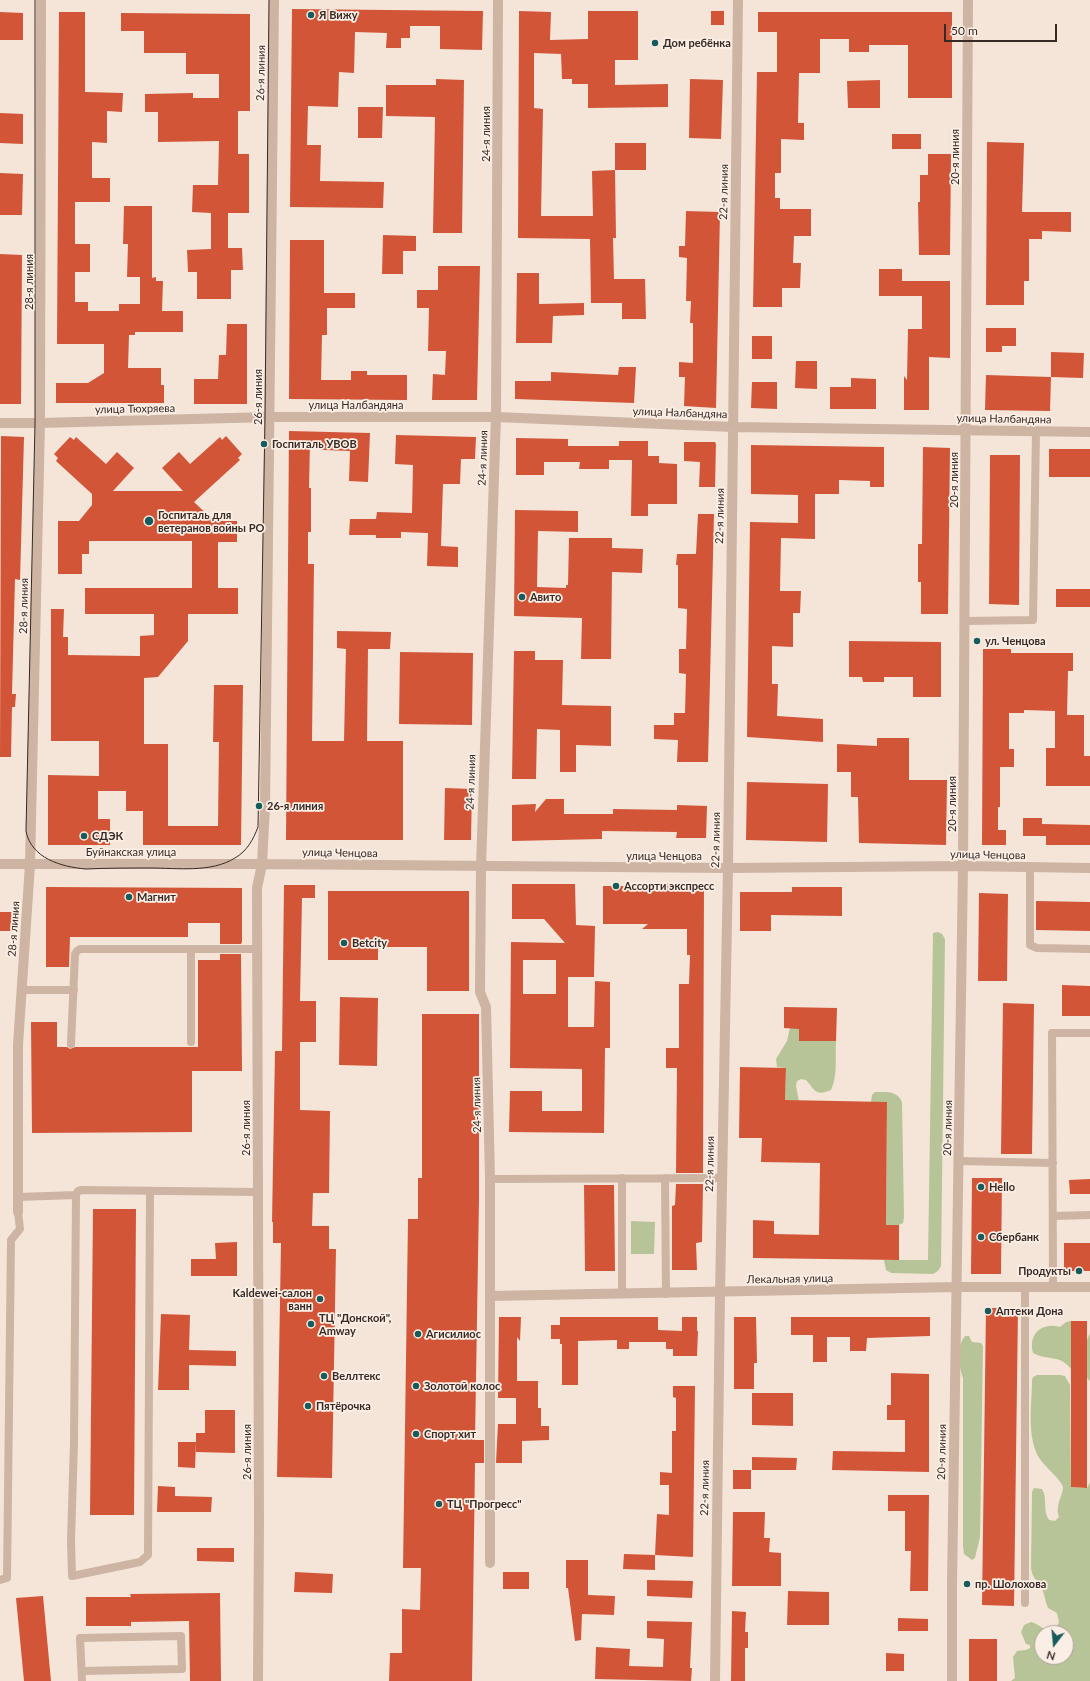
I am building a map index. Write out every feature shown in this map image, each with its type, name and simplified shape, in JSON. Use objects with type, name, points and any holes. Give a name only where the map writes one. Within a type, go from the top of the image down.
[{"type":"street","name":"28-я линия","points":[[18,1212],[18,1045],[30,864],[40,423],[41,0]]},
{"type":"street","name":"26-я линия","points":[[258,1681],[257,888],[262,864],[265,807],[274,0]]},
{"type":"street","name":"24-я линия","points":[[490,1563],[490,1179],[486,1007],[480,992],[480,867],[496,417],[498,0]]},
{"type":"street","name":"22-я линия","points":[[715,1681],[720,1293],[728,868],[738,0]]},
{"type":"street","name":"20-я линия","points":[[952,1681],[963,866],[968,0]]},
{"type":"street","name":"улица Тюхряева","points":[[0,423],[270,417]]},
{"type":"street","name":"улица Налбандяна","points":[[270,417],[496,417],[733,427],[1090,432]]},
{"type":"street","name":"Буйнакская улица","points":[[0,864],[262,864]]},
{"type":"street","name":"улица Ченцова","points":[[262,864],[480,867],[728,868],[963,866],[1090,868]]},
{"type":"street","name":"Лекальная улица","points":[[490,1296],[720,1293],[957,1287],[1090,1287]]},
{"type":"lane","points":[[965,621],[1033,620],[1036,431]]},
{"type":"lane","points":[[1030,868],[1030,945],[1037,948],[1090,949]]},
{"type":"lane","points":[[71,1044],[75,954],[80,949],[258,949]]},
{"type":"lane","points":[[191,949],[191,1042]]},
{"type":"lane","points":[[22,990],[74,990]]},
{"type":"lane","points":[[1053,1287],[1052,1033],[1090,1033]]},
{"type":"lane","points":[[959,1161],[1053,1163]]},
{"type":"lane","points":[[622,1178],[622,1294]]},
{"type":"lane","points":[[665,1178],[666,1294]]},
{"type":"lane","points":[[490,1179],[722,1178]]},
{"type":"lane","points":[[150,1191],[148,1555],[140,1562],[72,1576],[71,1540],[74,1442],[76,1195],[78,1191],[81,1190],[258,1192]]},
{"type":"lane","points":[[18,1197],[76,1195]]},
{"type":"lane","points":[[0,1580],[7,1578],[11,1240],[20,1229],[18,1212]]},
{"type":"lane","points":[[1053,1216],[1090,1215]]},
{"type":"lane","points":[[1024,1603],[1025,1288]]},
{"type":"lane","points":[[82,1671],[182,1669],[182,1636],[80,1638],[82,1681]]},
{"type":"green space","points":[[938,932],[942,934],[945,939],[941,1266],[938,1271],[933,1274],[891,1273],[886,1270],[884,1260],[928,1260],[933,933]]},
{"type":"green space","points":[[790,1028],[799,1028],[799,1041],[836,1041],[835,1078],[831,1090],[821,1093],[818,1092],[813,1089],[806,1080],[801,1079],[797,1081],[796,1086],[799,1101],[785,1100],[786,1068],[777,1067],[776,1059],[787,1041]]},
{"type":"green space","points":[[875,1092],[891,1092],[897,1095],[902,1102],[904,1217],[903,1223],[899,1225],[886,1225],[887,1102],[871,1102],[872,1095]]},
{"type":"green space","points":[[631,1221],[655,1222],[654,1254],[631,1254]]},
{"type":"green space","points":[[1071,1321],[1071,1369],[1067,1364],[1058,1359],[1043,1357],[1033,1353],[1033,1340],[1038,1331],[1047,1326],[1060,1327],[1066,1322]]},
{"type":"green space","points":[[1090,1333],[1090,1381],[1087,1378],[1087,1340]]},
{"type":"green space","points":[[965,1336],[969,1336],[972,1342],[981,1343],[983,1346],[980,1537],[975,1558],[972,1560],[964,1554],[963,1546],[963,1378],[960,1368],[959,1351],[962,1340]]},
{"type":"green space","points":[[1037,1375],[1065,1376],[1070,1385],[1071,1487],[1087,1488],[1090,1482],[1090,1681],[1011,1681],[1015,1678],[1013,1657],[1017,1651],[1030,1648],[1030,1645],[1026,1644],[1021,1632],[1024,1625],[1031,1622],[1038,1625],[1034,1625],[1034,1665],[1074,1665],[1074,1625],[1058,1625],[1059,1622],[1057,1613],[1048,1608],[1041,1586],[1033,1576],[1031,1568],[1032,1492],[1034,1488],[1042,1489],[1045,1497],[1047,1516],[1049,1520],[1055,1521],[1059,1517],[1058,1509],[1063,1487],[1059,1480],[1039,1458],[1034,1445],[1031,1427],[1033,1377]]},
{"type":"building","points":[[292,9],[483,11],[482,50],[440,49],[440,26],[410,26],[410,38],[401,38],[401,48],[386,48],[387,33],[355,32],[354,73],[339,72],[338,107],[308,106],[307,145],[321,145],[320,181],[384,182],[383,208],[290,207]]},
{"type":"building","points":[[519,11],[551,12],[550,40],[588,39],[588,11],[638,11],[638,60],[615,60],[615,85],[668,84],[668,107],[588,108],[588,84],[572,84],[572,79],[562,79],[561,54],[534,53],[534,108],[543,109],[541,216],[593,216],[592,171],[615,170],[616,238],[613,238],[614,279],[645,279],[646,319],[622,319],[622,303],[591,303],[590,239],[518,238]]},
{"type":"building","points":[[711,11],[724,11],[724,25],[711,25]]},
{"type":"building","points":[[0,12],[23,13],[23,40],[0,40]]},
{"type":"building","points":[[59,12],[85,12],[85,92],[123,93],[122,112],[107,111],[107,143],[92,142],[92,178],[110,178],[110,202],[75,202],[75,244],[90,244],[90,272],[75,272],[75,302],[88,302],[88,311],[119,311],[119,304],[140,304],[140,277],[127,277],[128,244],[123,244],[124,206],[152,206],[152,278],[156,277],[156,281],[163,281],[162,311],[183,311],[183,332],[135,332],[135,335],[129,335],[128,368],[161,368],[161,385],[164,385],[164,403],[56,403],[56,383],[88,383],[104,373],[104,344],[57,344]]},
{"type":"building","points":[[758,12],[952,12],[952,98],[908,98],[908,45],[869,45],[869,52],[849,52],[849,39],[820,39],[820,73],[799,73],[798,123],[804,123],[804,140],[781,139],[781,173],[775,173],[775,198],[780,198],[780,209],[811,209],[811,236],[794,236],[793,263],[801,263],[800,288],[782,288],[782,307],[753,307],[757,72],[777,72],[777,32],[758,32]]},
{"type":"building","points":[[121,13],[250,14],[250,111],[238,111],[238,154],[249,154],[249,213],[228,213],[228,248],[242,248],[243,270],[231,270],[231,299],[197,299],[197,272],[188,272],[187,250],[211,249],[211,213],[192,212],[193,185],[218,185],[219,141],[158,142],[158,112],[145,112],[145,94],[193,93],[193,98],[219,98],[219,74],[186,74],[186,53],[144,53],[144,31],[121,31]]},
{"type":"building","points":[[436,79],[464,80],[462,233],[433,233],[435,117],[386,116],[386,85],[436,85]]},
{"type":"building","points":[[690,79],[723,80],[721,139],[689,138]]},
{"type":"building","points":[[880,80],[880,108],[848,108],[847,81]]},
{"type":"building","points":[[358,107],[383,107],[382,138],[358,138]]},
{"type":"building","points":[[0,113],[23,114],[23,144],[0,143]]},
{"type":"building","points":[[892,134],[921,134],[921,149],[892,149]]},
{"type":"building","points":[[987,142],[1024,143],[1022,212],[1071,212],[1071,232],[1042,231],[1042,239],[1029,239],[1029,281],[1024,281],[1024,305],[986,305]]},
{"type":"building","points":[[615,143],[646,143],[646,170],[615,170]]},
{"type":"building","points":[[928,154],[951,154],[950,255],[919,255],[918,202],[920,202],[920,175],[928,175]]},
{"type":"building","points":[[0,173],[23,174],[22,215],[0,215]]},
{"type":"building","points":[[686,211],[720,212],[716,408],[684,406],[685,377],[679,377],[679,362],[693,363],[693,323],[690,323],[691,301],[686,301],[687,258],[679,257],[679,246],[685,246]]},
{"type":"building","points":[[383,235],[416,236],[416,251],[403,251],[403,274],[382,274]]},
{"type":"building","points":[[290,240],[324,240],[324,293],[355,293],[355,308],[327,308],[327,335],[322,335],[321,380],[351,380],[351,371],[367,371],[367,375],[407,375],[407,400],[289,399]]},
{"type":"building","points":[[0,254],[22,255],[21,404],[0,404]]},
{"type":"building","points":[[438,266],[480,266],[477,400],[432,400],[433,374],[445,375],[446,351],[428,351],[429,308],[417,308],[417,290],[438,290]]},
{"type":"building","points":[[879,269],[902,269],[902,281],[950,281],[950,358],[929,357],[929,410],[904,410],[904,376],[907,380],[908,329],[922,329],[922,296],[879,296]]},
{"type":"building","points":[[517,273],[539,273],[539,304],[584,303],[584,315],[553,316],[552,343],[516,343]]},
{"type":"building","points":[[227,324],[247,324],[247,404],[194,404],[194,379],[218,379],[219,355],[226,355]]},
{"type":"building","points":[[986,328],[1016,328],[1016,346],[1002,346],[1002,352],[986,352]]},
{"type":"building","points":[[752,336],[772,336],[772,359],[752,359]]},
{"type":"building","points":[[1051,352],[1084,353],[1083,378],[1051,377]]},
{"type":"building","points":[[796,361],[817,361],[817,389],[795,388]]},
{"type":"building","points":[[619,367],[636,367],[634,403],[515,399],[515,381],[551,381],[551,372],[618,375]]},
{"type":"building","points":[[986,375],[1051,377],[1050,411],[985,410]]},
{"type":"building","points":[[851,378],[876,379],[876,409],[830,409],[830,387],[851,387]]},
{"type":"building","points":[[752,382],[777,382],[777,409],[751,408]]},
{"type":"building","points":[[289,431],[370,433],[368,482],[349,481],[350,451],[323,450],[310,443],[309,488],[311,488],[311,532],[308,532],[308,564],[314,564],[312,741],[344,741],[346,649],[337,648],[337,631],[391,632],[390,649],[368,649],[367,741],[403,741],[403,840],[286,840]]},
{"type":"building","points":[[396,435],[476,437],[475,459],[461,459],[460,484],[443,484],[441,546],[458,547],[458,567],[427,566],[428,533],[401,532],[401,538],[376,538],[376,535],[349,535],[350,519],[376,519],[377,512],[412,513],[413,465],[395,464]]},
{"type":"building","points":[[1,436],[24,437],[20,580],[15,579],[12,694],[16,694],[15,707],[12,707],[11,757],[0,757]]},
{"type":"building","points":[[226,436],[242,454],[238,458],[240,460],[194,502],[214,521],[237,521],[237,542],[218,542],[218,588],[238,588],[238,614],[188,614],[188,641],[158,677],[144,678],[144,744],[168,744],[168,826],[218,826],[219,742],[213,742],[214,685],[243,685],[241,845],[143,845],[143,811],[126,811],[126,791],[98,791],[98,819],[110,819],[110,845],[48,845],[48,775],[99,776],[99,741],[51,741],[51,609],[64,609],[63,637],[68,637],[68,655],[140,656],[140,636],[154,635],[154,614],[85,614],[85,588],[192,588],[192,541],[89,541],[89,554],[82,554],[82,574],[58,574],[58,521],[79,521],[92,505],[92,494],[56,461],[58,458],[54,454],[70,437],[74,440],[76,437],[106,464],[117,452],[134,468],[113,491],[183,491],[162,468],[179,452],[190,464],[220,437],[222,440]]},
{"type":"building","points":[[516,438],[568,439],[568,446],[619,446],[619,441],[648,441],[648,456],[659,456],[659,463],[677,464],[677,504],[648,504],[648,516],[631,516],[632,460],[609,460],[609,469],[579,469],[580,462],[544,462],[544,475],[516,475]]},
{"type":"building","points":[[684,442],[715,442],[715,444],[716,442],[715,487],[699,487],[700,462],[684,461]]},
{"type":"building","points":[[751,445],[884,447],[884,487],[870,487],[870,481],[839,480],[839,494],[815,494],[815,539],[781,538],[780,591],[801,591],[800,613],[793,613],[793,647],[772,646],[772,684],[778,684],[777,716],[823,719],[823,742],[747,737],[750,522],[798,523],[798,495],[751,494]]},
{"type":"building","points":[[923,447],[950,448],[948,614],[921,614],[921,582],[918,582],[918,544],[922,544]]},
{"type":"building","points":[[1049,449],[1090,449],[1090,477],[1049,477]]},
{"type":"building","points":[[990,455],[1020,455],[1019,605],[989,604]]},
{"type":"building","points":[[515,510],[578,511],[578,532],[538,531],[537,587],[566,588],[566,585],[568,585],[569,538],[612,538],[612,548],[643,549],[642,573],[612,572],[611,659],[581,659],[582,618],[514,616]]},
{"type":"building","points":[[698,514],[714,514],[708,762],[677,762],[678,740],[654,739],[654,725],[674,725],[674,713],[685,713],[686,674],[679,673],[679,649],[686,649],[687,609],[678,608],[678,565],[676,565],[677,554],[696,554]]},
{"type":"building","points":[[1056,589],[1090,589],[1090,607],[1056,607]]},
{"type":"building","points":[[849,641],[941,642],[941,697],[913,697],[913,677],[884,677],[884,682],[863,682],[862,677],[849,677]]},
{"type":"building","points":[[983,649],[1011,649],[1011,653],[1073,653],[1073,671],[1068,671],[1067,715],[1084,715],[1084,756],[1090,756],[1090,786],[1046,786],[1046,748],[1055,748],[1055,711],[1024,710],[1024,713],[1009,713],[1009,749],[1014,749],[1014,767],[1000,767],[1000,807],[998,807],[998,830],[1006,830],[1006,845],[982,845]]},
{"type":"building","points":[[514,651],[535,651],[535,660],[563,660],[562,705],[611,706],[611,746],[576,745],[576,772],[560,772],[560,730],[537,729],[536,779],[512,779]]},
{"type":"building","points":[[400,652],[473,653],[472,725],[399,724]]},
{"type":"building","points":[[877,738],[909,738],[909,780],[947,780],[946,845],[859,843],[858,797],[851,797],[851,772],[837,772],[837,744],[877,746]]},
{"type":"building","points":[[747,782],[828,784],[827,842],[746,840]]},
{"type":"building","points":[[445,788],[472,789],[471,840],[444,840]]},
{"type":"building","points":[[546,799],[564,799],[564,814],[613,814],[613,809],[677,810],[677,805],[707,806],[706,838],[676,838],[677,832],[602,831],[602,839],[512,841],[512,805],[536,804],[535,812]]},
{"type":"building","points":[[1023,818],[1042,818],[1042,824],[1090,825],[1090,845],[1046,845],[1046,836],[1023,836]]},
{"type":"building","points":[[642,883],[704,884],[703,1173],[676,1173],[677,1068],[666,1068],[666,1048],[679,1048],[679,984],[689,984],[690,955],[687,955],[687,929],[642,929],[648,924],[603,924],[603,886],[642,886]]},
{"type":"building","points":[[512,884],[575,884],[576,925],[595,926],[594,977],[568,977],[568,1027],[594,1027],[595,981],[610,982],[610,1048],[605,1048],[604,1133],[509,1132],[510,1091],[542,1091],[542,1111],[582,1111],[582,1069],[510,1068],[511,942],[565,943],[544,919],[512,919]],"holes":[[[523,960],[556,960],[556,994],[523,994]]]},
{"type":"building","points":[[284,885],[315,885],[315,898],[302,898],[300,1001],[316,1001],[316,1042],[300,1042],[300,1110],[330,1111],[329,1193],[313,1193],[312,1226],[329,1226],[329,1249],[336,1249],[332,1478],[277,1477],[281,1243],[273,1243],[272,1222],[275,1051],[282,1051]]},
{"type":"building","points":[[46,887],[242,888],[242,942],[241,944],[220,944],[220,923],[188,923],[188,937],[70,937],[69,967],[46,967]]},
{"type":"building","points":[[792,887],[842,887],[842,916],[771,915],[771,931],[740,931],[740,892],[792,892]]},
{"type":"building","points":[[328,891],[469,891],[469,991],[427,991],[427,947],[378,947],[378,960],[328,960]]},
{"type":"building","points":[[979,893],[1008,894],[1007,981],[978,981]]},
{"type":"building","points":[[1036,901],[1090,902],[1090,931],[1036,930]]},
{"type":"building","points":[[0,912],[12,912],[11,931],[0,931]]},
{"type":"building","points":[[220,954],[241,954],[242,1071],[192,1071],[192,1132],[32,1133],[31,1022],[57,1022],[57,1047],[67,1047],[70,1049],[75,1047],[198,1047],[198,960],[220,960]]},
{"type":"building","points":[[1062,985],[1090,986],[1090,1016],[1062,1016]]},
{"type":"building","points":[[340,997],[378,998],[377,1066],[339,1065]]},
{"type":"building","points":[[1003,1003],[1034,1004],[1032,1154],[1001,1154]]},
{"type":"building","points":[[784,1007],[837,1008],[836,1041],[799,1041],[799,1029],[784,1028]]},
{"type":"building","name":"ТЦ \"Прогресс\"","points":[[422,1014],[479,1014],[479,1198],[475,1440],[484,1440],[484,1463],[475,1463],[472,1681],[389,1681],[390,1653],[402,1653],[402,1609],[420,1610],[421,1568],[403,1568],[408,1219],[418,1219],[418,1178],[422,1178]]},
{"type":"building","points":[[740,1067],[786,1068],[785,1100],[887,1102],[886,1225],[899,1225],[899,1260],[753,1258],[753,1220],[774,1221],[774,1234],[819,1235],[820,1163],[761,1162],[762,1138],[739,1138]]},
{"type":"building","points":[[972,1178],[1002,1178],[1001,1274],[971,1274]]},
{"type":"building","points":[[1090,1179],[1090,1194],[1070,1194],[1069,1180]]},
{"type":"building","points":[[676,1184],[703,1184],[702,1242],[696,1243],[697,1270],[672,1270],[672,1206],[675,1205]]},
{"type":"building","points":[[584,1185],[614,1185],[615,1271],[585,1271]]},
{"type":"building","points":[[93,1209],[136,1209],[134,1515],[90,1515]]},
{"type":"building","points":[[237,1242],[237,1276],[191,1276],[191,1259],[216,1259],[215,1243]]},
{"type":"building","points":[[1064,1243],[1090,1243],[1090,1271],[1064,1271]]},
{"type":"building","points":[[986,1308],[1018,1308],[1014,1606],[982,1605]]},
{"type":"building","points":[[161,1314],[190,1315],[189,1350],[236,1351],[236,1366],[189,1365],[189,1390],[158,1390]]},
{"type":"building","points":[[499,1317],[521,1317],[520,1341],[517,1337],[517,1381],[538,1381],[538,1408],[541,1408],[541,1426],[549,1426],[549,1440],[522,1441],[522,1463],[496,1463],[498,1424],[516,1424],[516,1398],[498,1398]]},
{"type":"building","points":[[560,1317],[658,1317],[658,1330],[682,1331],[682,1317],[697,1317],[697,1356],[673,1356],[673,1349],[666,1349],[666,1342],[629,1342],[629,1349],[617,1349],[617,1340],[578,1341],[578,1385],[562,1385],[562,1344],[560,1344],[560,1339],[551,1339],[551,1325],[560,1325]]},
{"type":"building","points":[[734,1317],[756,1317],[757,1363],[754,1363],[754,1389],[734,1389]]},
{"type":"building","points":[[791,1317],[930,1317],[930,1336],[867,1338],[866,1351],[850,1351],[850,1337],[827,1337],[827,1362],[813,1362],[813,1335],[791,1335]]},
{"type":"building","points":[[1071,1321],[1087,1321],[1087,1488],[1071,1487]]},
{"type":"building","points":[[891,1373],[929,1374],[929,1472],[832,1470],[833,1451],[905,1452],[905,1420],[887,1420],[887,1405],[891,1405]]},
{"type":"building","points":[[673,1386],[695,1386],[693,1557],[655,1555],[657,1514],[669,1515],[669,1485],[660,1485],[660,1472],[672,1473],[672,1431],[676,1431],[676,1398],[673,1397]]},
{"type":"building","points":[[752,1393],[793,1393],[793,1426],[752,1425]]},
{"type":"building","points":[[205,1410],[235,1410],[235,1453],[196,1452],[196,1433],[205,1433]]},
{"type":"building","points":[[178,1442],[196,1442],[195,1468],[178,1467]]},
{"type":"building","points":[[752,1457],[797,1458],[796,1470],[752,1470]]},
{"type":"building","points":[[733,1470],[751,1470],[751,1489],[733,1489]]},
{"type":"building","points":[[158,1486],[175,1487],[175,1496],[212,1497],[211,1512],[157,1512]]},
{"type":"building","points":[[888,1495],[929,1495],[928,1591],[910,1591],[911,1551],[905,1551],[905,1511],[888,1511]]},
{"type":"building","points":[[733,1512],[765,1512],[764,1538],[770,1538],[769,1552],[781,1553],[781,1586],[732,1586]]},
{"type":"building","points":[[197,1548],[234,1548],[234,1562],[197,1561]]},
{"type":"building","points":[[624,1554],[655,1555],[655,1570],[623,1569]]},
{"type":"building","points":[[566,1560],[588,1560],[588,1595],[615,1596],[614,1615],[582,1614],[581,1640],[575,1641],[568,1588],[566,1588]]},
{"type":"building","points":[[295,1572],[333,1574],[332,1593],[294,1592]]},
{"type":"building","points":[[503,1572],[529,1572],[529,1589],[503,1589]]},
{"type":"building","points":[[647,1580],[693,1581],[692,1598],[647,1596]]},
{"type":"building","points":[[788,1591],[829,1592],[829,1625],[787,1625]]},
{"type":"building","points":[[220,1593],[221,1681],[190,1681],[189,1621],[131,1622],[131,1626],[86,1626],[86,1597],[131,1597],[130,1594]]},
{"type":"building","points":[[43,1596],[51,1681],[24,1681],[16,1598]]},
{"type":"building","points":[[732,1611],[746,1612],[745,1632],[748,1632],[748,1648],[745,1648],[745,1681],[731,1681]]},
{"type":"building","points":[[898,1618],[928,1619],[928,1631],[898,1631]]},
{"type":"building","points":[[647,1621],[692,1622],[690,1668],[692,1668],[691,1681],[595,1679],[596,1647],[630,1649],[629,1666],[663,1667],[664,1639],[647,1638]]},
{"type":"building","points":[[969,1639],[997,1639],[997,1681],[969,1681]]},
{"type":"building","points":[[886,1653],[904,1654],[904,1671],[886,1671]]},
{"type":"tram line","points":[[35,0],[35,423],[26,831],[34,848],[48,859],[67,866],[86,869],[194,869],[215,866],[226,863],[243,852],[252,841],[258,827],[265,418],[269,0]]},
{"type":"place","name":"Я Вижу","points":[[311,15]]},
{"type":"place","name":"Дом ребёнка","points":[[655,43]]},
{"type":"place","name":"Госпиталь УВОВ","points":[[264,444]]},
{"type":"place","name":"Госпиталь для ветеранов войны РО","points":[[149,521]]},
{"type":"place","name":"Авито","points":[[522,597]]},
{"type":"place","name":"ул. Ченцова","points":[[977,641]]},
{"type":"place","name":"26-я линия","points":[[259,806]]},
{"type":"place","name":"СДЭК","points":[[84,836]]},
{"type":"place","name":"Ассорти экспресс","points":[[616,886]]},
{"type":"place","name":"Магнит","points":[[129,897]]},
{"type":"place","name":"Betcity","points":[[344,943]]},
{"type":"place","name":"Hello","points":[[981,1187]]},
{"type":"place","name":"Сбербанк","points":[[981,1237]]},
{"type":"place","name":"Продукты","points":[[1079,1271]]},
{"type":"place","name":"Kaldewei-салон ванн","points":[[320,1299]]},
{"type":"place","name":"Аптеки Дона","points":[[988,1311]]},
{"type":"place","name":"ТЦ \"Донской\", Amway","points":[[311,1324]]},
{"type":"place","name":"Агисилиос","points":[[418,1334]]},
{"type":"place","name":"Веллтекс","points":[[324,1376]]},
{"type":"place","name":"Золотой колос","points":[[416,1386]]},
{"type":"place","name":"Пятёрочка","points":[[308,1406]]},
{"type":"place","name":"Спорт хит","points":[[416,1434]]},
{"type":"place","name":"ТЦ \"Прогресс\"","points":[[439,1504]]},
{"type":"place","name":"пр. Шолохова","points":[[967,1584]]}]
